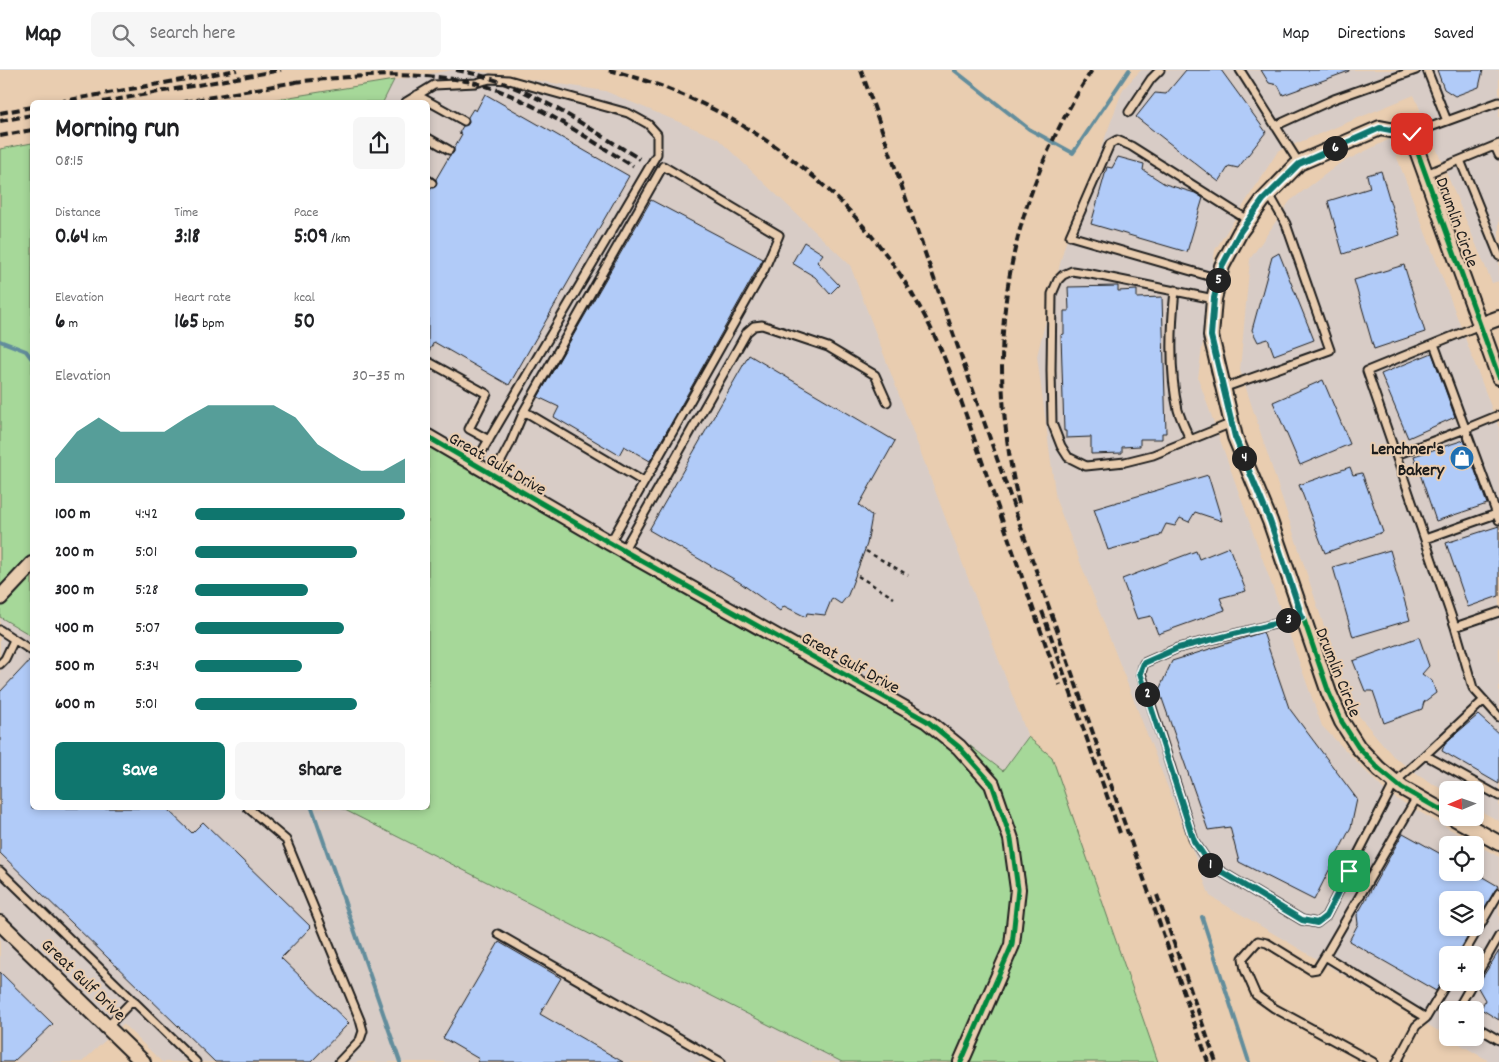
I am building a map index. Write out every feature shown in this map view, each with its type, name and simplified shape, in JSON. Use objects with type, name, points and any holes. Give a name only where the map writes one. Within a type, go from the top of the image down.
[{"type":"street","name":"Drumlin Circle","points":[[1439,809],[1395,782],[1379,769],[1358,747],[1342,722],[1329,693],[1270,521],[1235,437],[1211,336],[1214,298],[1222,266],[1248,220],[1269,194],[1299,164],[1380,128],[1412,134],[1499,377]]},
{"type":"street","points":[[1480,325],[1499,318]]},
{"type":"street","name":"Great Gulf Drive","points":[[430,438],[623,551],[928,720],[959,747],[992,784],[1011,839],[1018,889],[1012,945],[961,1062]]},
{"type":"street","points":[[0,598],[30,566]]},
{"type":"street","points":[[1468,826],[1499,843]]},
{"type":"street","name":"Great Gulf Drive","points":[[0,923],[143,1062]]},
{"type":"lane","points":[[1129,112],[1151,79],[1160,70]]},
{"type":"lane","points":[[1240,70],[1299,164]]},
{"type":"lane","points":[[1275,126],[1334,99],[1416,70]]},
{"type":"lane","points":[[1426,70],[1446,121]]},
{"type":"lane","points":[[409,100],[434,85],[476,83],[490,78],[509,80],[628,113],[648,124],[657,134],[657,154],[474,464]]},
{"type":"lane","points":[[417,95],[426,100]]},
{"type":"lane","points":[[430,102],[464,121]]},
{"type":"lane","points":[[1412,134],[1499,102]]},
{"type":"lane","points":[[430,139],[449,150]]},
{"type":"lane","points":[[1219,279],[1070,236],[1110,144],[1117,140],[1131,146],[1248,220]]},
{"type":"lane","points":[[1426,174],[1497,145],[1499,155]]},
{"type":"lane","points":[[1460,160],[1499,256]]},
{"type":"lane","points":[[493,476],[510,444],[524,411],[663,166],[778,235],[764,270],[610,543]]},
{"type":"lane","points":[[1223,388],[1330,350],[1286,224],[1269,194]]},
{"type":"lane","points":[[1214,298],[1072,271],[1063,275],[1058,280],[1052,294],[1052,423],[1061,446],[1068,457],[1086,466],[1125,462],[1154,455],[1232,423]]},
{"type":"lane","points":[[1175,290],[1171,325],[1175,392],[1179,411],[1190,439]]},
{"type":"lane","points":[[623,551],[747,332],[754,326],[762,325],[776,328],[828,346],[875,375],[887,402]]},
{"type":"lane","points":[[1480,325],[1367,371],[1455,627],[1473,688],[1499,717]]},
{"type":"lane","points":[[1425,539],[1498,516],[1434,344]]},
{"type":"lane","points":[[430,363],[487,394],[469,429],[489,440]]},
{"type":"lane","points":[[524,411],[644,482]]},
{"type":"lane","points":[[1396,455],[1499,415]]},
{"type":"lane","points":[[1455,627],[1499,612]]},
{"type":"lane","points":[[1302,617],[1178,648],[1144,663],[1140,673],[1194,841],[1210,865],[1302,920],[1317,923],[1326,916],[1395,782],[1484,700]]},
{"type":"lane","points":[[0,630],[30,650]]},
{"type":"lane","points":[[0,664],[5,659],[14,640]]},
{"type":"lane","points":[[1425,755],[1499,796]]},
{"type":"lane","points":[[1373,1062],[1274,1008],[1256,995],[1245,970],[1244,958],[1258,941],[1267,943],[1311,970],[1317,969],[1418,797]]},
{"type":"lane","points":[[250,810],[286,840],[360,1020],[363,1031],[360,1040],[338,1062]]},
{"type":"lane","points":[[0,871],[196,1062]]},
{"type":"lane","points":[[1468,946],[1499,893]]},
{"type":"lane","points":[[498,934],[721,1062]]},
{"type":"lane","points":[[1484,962],[1499,936]]},
{"type":"lane","points":[[1325,956],[1426,1018]]},
{"type":"lane","points":[[1397,1062],[1416,1026],[1426,1018],[1442,991]]},
{"type":"lane","points":[[107,1027],[133,1000]]},
{"type":"lane","points":[[1484,1031],[1499,1040]]},
{"type":"path","points":[[866,552],[908,574]]},
{"type":"path","points":[[858,576],[894,598]]},
{"type":"shaded area","points":[[452,70],[468,70],[605,91],[717,138],[850,265],[1028,737],[1003,771],[935,719],[430,431],[430,100],[384,100],[394,80]]},
{"type":"shaded area","points":[[1141,70],[1499,70],[1499,281],[1492,283],[1414,95],[1278,151],[1215,250],[1198,378],[1322,726],[1388,794],[1439,823],[1439,826],[1444,826],[1462,836],[1439,836],[1439,881],[1484,881],[1484,848],[1499,857],[1499,1062],[1491,1062],[1463,1046],[1484,1046],[1484,1001],[1439,1001],[1439,1031],[1210,896],[1056,500],[1037,356],[1064,248],[1123,89]]},
{"type":"shaded area","points":[[1390,139],[1499,428],[1499,821],[1484,813],[1484,781],[1439,781],[1439,787],[1419,776],[1393,756],[1359,716],[1340,675],[1240,370],[1250,259],[1290,201],[1339,164]]},
{"type":"shaded area","points":[[0,617],[30,635],[30,810],[345,810],[842,1062],[162,1062],[123,1024],[82,1062],[0,1062]]},
{"type":"green space","points":[[394,80],[384,100],[271,100]]},
{"type":"green space","points":[[30,143],[30,635],[0,617],[0,149]]},
{"type":"green space","points":[[430,431],[935,719],[1003,771],[1028,737],[1052,757],[1158,1062],[842,1062],[345,810],[430,810]]},
{"type":"building","points":[[1186,70],[1221,70],[1266,132],[1238,168],[1229,166],[1219,182],[1136,117],[1155,93],[1166,94]]},
{"type":"building","points":[[1261,70],[1349,71],[1283,95],[1278,85],[1269,83]]},
{"type":"building","points":[[1437,70],[1483,70],[1479,87],[1455,96],[1444,89]]},
{"type":"building","points":[[485,94],[629,176],[509,385],[434,342],[430,349],[430,190],[436,186],[436,179],[450,155],[454,152],[454,148],[462,134],[459,133],[463,126],[468,124],[468,117],[473,109],[476,111]]},
{"type":"building","points":[[1118,157],[1144,164],[1143,170],[1165,184],[1195,193],[1203,198],[1187,252],[1091,224],[1107,167],[1112,168]]},
{"type":"building","points":[[1381,171],[1400,235],[1343,254],[1328,201],[1370,188],[1367,175]]},
{"type":"building","points":[[651,200],[763,259],[650,461],[624,446],[619,455],[554,417],[559,407],[538,397]]},
{"type":"building","points":[[804,242],[823,254],[817,262],[839,285],[830,294],[815,277],[792,263]]},
{"type":"building","points":[[1279,253],[1314,340],[1274,355],[1268,339],[1258,342],[1252,330],[1272,257]]},
{"type":"building","points":[[1404,265],[1425,332],[1374,349],[1354,280]]},
{"type":"building","points":[[1118,286],[1118,291],[1137,290],[1137,298],[1162,297],[1166,433],[1162,433],[1162,439],[1140,439],[1140,446],[1122,447],[1122,453],[1091,454],[1091,437],[1066,438],[1066,431],[1064,431],[1061,335],[1064,334],[1064,311],[1069,311],[1068,287]]},
{"type":"building","points":[[1432,353],[1455,417],[1408,438],[1381,374]]},
{"type":"building","points":[[749,355],[895,441],[859,505],[872,516],[867,544],[848,595],[841,604],[832,598],[825,615],[807,613],[806,617],[784,606],[780,611],[739,582],[649,530]]},
{"type":"building","points":[[1323,380],[1350,444],[1300,465],[1273,402]]},
{"type":"building","points":[[1464,440],[1487,504],[1436,521],[1414,456]]},
{"type":"building","points":[[1350,467],[1353,475],[1362,473],[1383,532],[1325,553],[1299,485]]},
{"type":"building","points":[[1208,475],[1222,521],[1195,512],[1189,522],[1180,518],[1175,526],[1166,524],[1160,536],[1108,550],[1094,509]]},
{"type":"building","points":[[1499,526],[1499,596],[1468,607],[1446,543]]},
{"type":"building","points":[[1229,547],[1246,591],[1220,598],[1225,610],[1158,634],[1151,616],[1137,619],[1122,579],[1196,551],[1199,559]]},
{"type":"building","points":[[1390,550],[1410,620],[1353,637],[1333,567]]},
{"type":"building","points":[[1263,632],[1289,708],[1357,799],[1351,827],[1314,900],[1239,862],[1230,827],[1208,830],[1159,690],[1172,661]]},
{"type":"building","points":[[1419,637],[1429,666],[1422,674],[1432,681],[1436,693],[1424,702],[1422,709],[1384,723],[1373,691],[1365,691],[1353,661]]},
{"type":"building","points":[[30,660],[30,810],[168,810],[192,833],[203,822],[311,927],[281,958],[349,1023],[311,1062],[215,1062],[0,853],[0,692]]},
{"type":"building","points":[[1478,715],[1499,734],[1499,784],[1442,751],[1445,743]]},
{"type":"building","points":[[1403,833],[1439,853],[1439,881],[1484,881],[1484,878],[1498,886],[1484,909],[1484,891],[1439,891],[1439,936],[1469,936],[1463,946],[1439,946],[1439,987],[1436,991],[1349,941],[1358,924],[1357,915]]},
{"type":"building","points":[[499,942],[561,978],[540,1014],[623,1062],[477,1062],[479,1059],[443,1038]]},
{"type":"building","points":[[1499,951],[1499,1020],[1484,1011],[1485,1000],[1480,991],[1484,991],[1484,975]]},
{"type":"building","points":[[0,972],[53,1024],[13,1062],[0,1062]]},
{"type":"waterway","points":[[954,70],[1029,129],[1073,153],[1129,70]]},
{"type":"waterway","points":[[0,341],[26,351],[30,356]]},
{"type":"waterway","points":[[313,810],[400,1062]]},
{"type":"waterway","points":[[1202,917],[1249,1062]]},
{"type":"railway","points":[[69,100],[237,70]]},
{"type":"railway","points":[[114,100],[281,70]]},
{"type":"railway","points":[[456,70],[481,76],[529,94],[640,159]]},
{"type":"railway","points":[[609,70],[655,84],[701,103],[744,126],[785,154],[823,185],[858,220],[889,258],[926,319],[945,360],[962,403],[1060,685]]},
{"type":"railway","points":[[861,70],[1208,1062]]},
{"type":"railway","points":[[1019,504],[1008,446],[1003,389],[1003,334],[1009,279],[1021,226],[1039,173],[1062,121],[1092,70]]},
{"type":"railway","points":[[294,82],[362,76],[408,75],[476,83],[496,89],[537,108],[633,166]]},
{"type":"railway","points":[[195,100],[301,81]]},
{"type":"railway","points":[[0,113],[30,107]]},
{"type":"railway","points":[[0,121],[30,115]]},
{"type":"railway","points":[[0,136],[30,130]]},
{"type":"railway","points":[[1042,611],[1120,833]]},
{"type":"railway","points":[[1157,895],[1216,1062]]},
{"type":"cycle path","points":[[1439,809],[1402,788],[1379,769],[1358,747],[1342,722],[1329,693],[1270,521],[1235,437],[1211,336],[1214,299],[1222,266],[1240,232],[1263,200],[1299,163],[1380,128],[1411,134],[1499,377]]},
{"type":"cycle path","points":[[430,438],[610,543],[927,721],[959,747],[992,784],[1011,839],[1018,889],[1012,945],[961,1062]]},
{"type":"place","name":"Lenchner's Bakery","points":[[1462,458]]},
{"type":"route","points":[[1349,871],[1326,916],[1317,923],[1302,920],[1210,865],[1194,841],[1140,673],[1144,663],[1178,648],[1302,617],[1270,521],[1235,437],[1211,336],[1214,298],[1222,266],[1240,232],[1263,200],[1299,164],[1380,128],[1412,134]]}]
